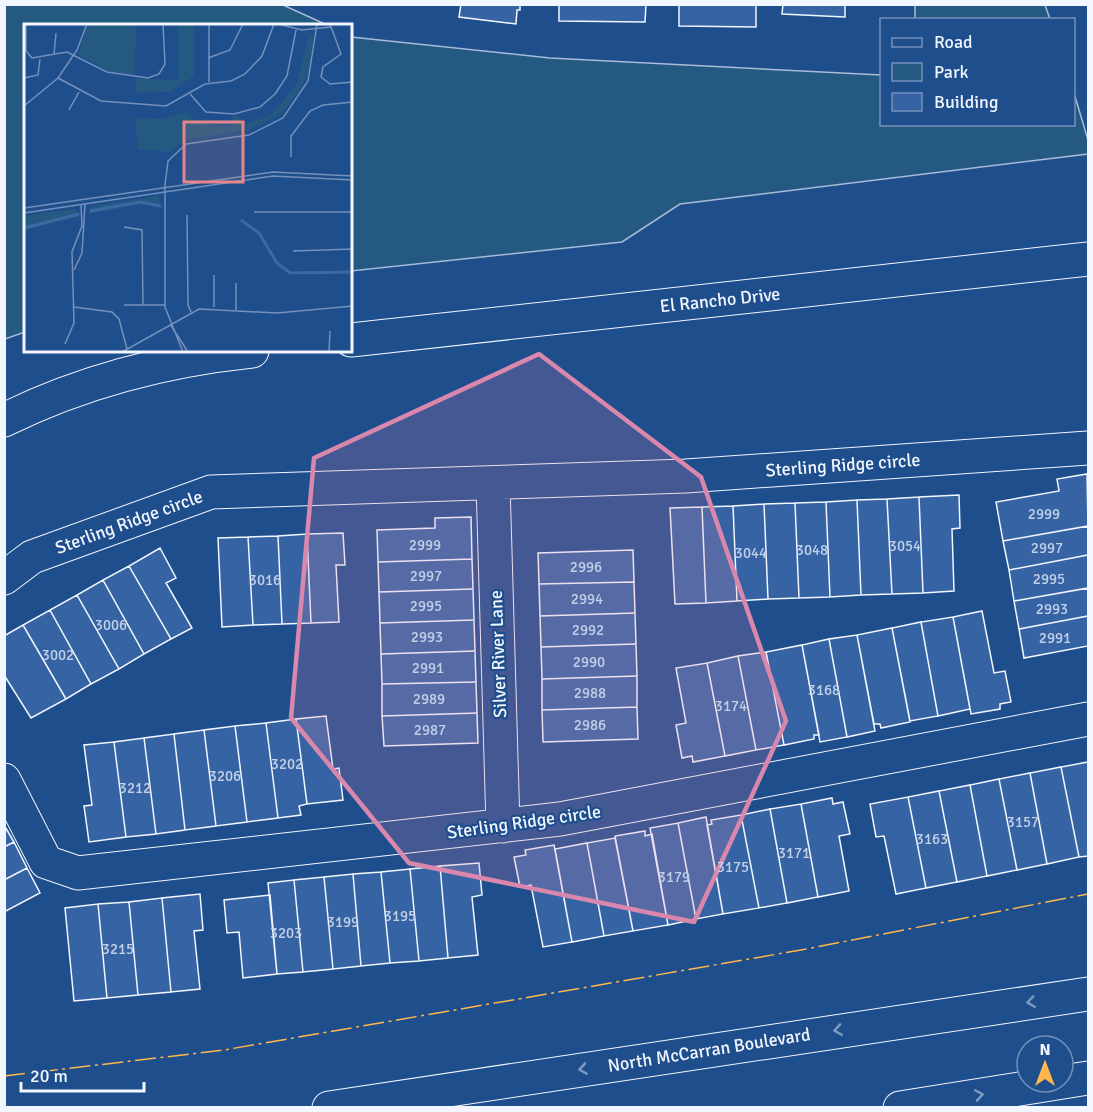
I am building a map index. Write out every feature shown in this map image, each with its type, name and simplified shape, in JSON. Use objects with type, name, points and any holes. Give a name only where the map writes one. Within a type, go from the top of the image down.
[{"type":"main road","name":"El Rancho Drive","points":[[352,340],[1089,259]]},
{"type":"main road","points":[[4,420],[41,402],[119,374],[197,357],[243,352]]},
{"type":"main road","name":"Sterling Ridge circle","points":[[4,578],[32,557],[211,492],[686,476],[1089,448]]},
{"type":"main road","name":"Silver River Lane","points":[[493,483],[503,826]]},
{"type":"main road","name":"Sterling Ridge circle","points":[[4,780],[46,862],[78,873],[560,819],[1089,719]]},
{"type":"main road","name":"North McCarran Boulevard","points":[[329,1107],[1089,994]]},
{"type":"main road","points":[[900,1107],[1089,1078]]},
{"type":"highlighted area","points":[[539,354],[701,477],[786,721],[694,922],[409,863],[291,718],[314,458]]},
{"type":"green space","points":[[915,4],[1045,5],[1050,18],[915,18]]},
{"type":"green space","points":[[4,5],[283,5],[325,24],[24,24],[24,332],[5,339]]},
{"type":"green space","points":[[352,37],[550,58],[880,75],[880,126],[1075,126],[1075,96],[1088,140],[1088,154],[680,204],[622,242],[352,271]]},
{"type":"building","points":[[461,4],[520,4],[520,10],[517,10],[516,24],[459,17]]},
{"type":"building","points":[[559,4],[646,4],[645,22],[559,21]]},
{"type":"building","points":[[679,4],[756,4],[756,27],[679,26]]},
{"type":"building","points":[[783,4],[845,4],[845,17],[782,14]]},
{"type":"building","points":[[1087,474],[1088,526],[1003,541],[996,502],[1059,491],[1057,479]]},
{"type":"building","points":[[959,495],[960,528],[952,529],[954,591],[923,593],[919,497]]},
{"type":"building","points":[[919,497],[923,593],[892,594],[887,499]]},
{"type":"building","points":[[887,499],[892,594],[861,595],[857,500]]},
{"type":"building","points":[[857,500],[861,595],[830,597],[826,502]]},
{"type":"building","points":[[826,502],[830,597],[799,598],[795,503]]},
{"type":"building","points":[[795,503],[799,598],[768,599],[764,504]]},
{"type":"building","points":[[764,504],[768,599],[737,601],[733,506]]},
{"type":"building","points":[[733,506],[737,601],[706,603],[702,507]]},
{"type":"building","points":[[702,507],[706,603],[675,604],[670,508]]},
{"type":"building","points":[[471,517],[472,559],[378,562],[377,530],[435,528],[435,518]]},
{"type":"building","points":[[1088,526],[1088,555],[1009,570],[1003,541]]},
{"type":"building","points":[[343,533],[345,565],[336,565],[339,622],[311,623],[307,534]]},
{"type":"building","points":[[307,534],[311,623],[282,624],[278,536]]},
{"type":"building","points":[[278,536],[282,624],[253,625],[248,537]]},
{"type":"building","points":[[248,537],[253,625],[222,627],[218,538]]},
{"type":"building","points":[[160,548],[176,578],[166,583],[192,628],[171,639],[129,566]]},
{"type":"building","points":[[633,550],[634,582],[539,584],[538,553]]},
{"type":"building","points":[[1088,555],[1088,588],[1014,601],[1009,570]]},
{"type":"building","points":[[472,559],[473,589],[379,592],[378,562]]},
{"type":"building","points":[[129,566],[171,639],[144,654],[103,580]]},
{"type":"building","points":[[103,580],[144,654],[119,669],[77,595]]},
{"type":"building","points":[[634,582],[635,613],[540,616],[539,584]]},
{"type":"building","points":[[1088,588],[1088,616],[1019,629],[1014,601]]},
{"type":"building","points":[[473,589],[474,620],[380,623],[379,592]]},
{"type":"building","points":[[77,595],[119,669],[91,684],[50,610]]},
{"type":"building","points":[[50,610],[91,684],[66,699],[23,625]]},
{"type":"building","points":[[982,611],[994,673],[1005,671],[1011,702],[1000,704],[1000,709],[971,714],[953,617]]},
{"type":"building","points":[[635,613],[636,644],[541,647],[540,616]]},
{"type":"building","points":[[1088,616],[1088,646],[1024,658],[1019,629]]},
{"type":"building","points":[[953,617],[970,709],[938,716],[921,622]]},
{"type":"building","points":[[474,620],[475,651],[381,654],[380,623]]},
{"type":"building","points":[[921,622],[938,716],[910,721],[892,628]]},
{"type":"building","points":[[23,625],[66,699],[31,718],[4,675],[4,636]]},
{"type":"building","points":[[892,628],[910,722],[881,728],[880,724],[874,724],[857,635]]},
{"type":"building","points":[[857,635],[875,731],[847,737],[829,639]]},
{"type":"building","points":[[829,639],[847,737],[820,742],[802,645]]},
{"type":"building","points":[[636,644],[637,676],[542,679],[541,647]]},
{"type":"building","points":[[802,645],[819,735],[814,735],[814,739],[784,745],[766,652]]},
{"type":"building","points":[[475,651],[476,682],[382,684],[381,654]]},
{"type":"building","points":[[766,652],[784,745],[756,750],[738,656]]},
{"type":"building","points":[[738,656],[756,750],[725,756],[707,663]]},
{"type":"building","points":[[707,663],[725,756],[693,762],[692,756],[682,758],[676,725],[686,723],[676,668]]},
{"type":"building","points":[[637,676],[637,707],[542,710],[542,679]]},
{"type":"building","points":[[476,682],[477,713],[382,716],[382,684]]},
{"type":"building","points":[[637,707],[638,739],[543,742],[542,710]]},
{"type":"building","points":[[477,713],[478,743],[384,746],[382,716]]},
{"type":"building","points":[[326,716],[333,769],[339,768],[343,800],[307,804],[296,719]]},
{"type":"building","points":[[296,719],[307,804],[299,806],[301,815],[278,818],[266,723]]},
{"type":"building","points":[[266,723],[278,818],[247,822],[235,726]]},
{"type":"building","points":[[235,726],[247,822],[216,826],[204,730]]},
{"type":"building","points":[[204,730],[216,826],[185,830],[174,734]]},
{"type":"building","points":[[174,734],[185,830],[156,834],[144,738]]},
{"type":"building","points":[[144,738],[156,834],[126,837],[114,742]]},
{"type":"building","points":[[114,742],[126,837],[89,842],[84,806],[92,805],[84,745]]},
{"type":"building","points":[[1088,762],[1088,856],[1079,857],[1061,767]]},
{"type":"building","points":[[1061,767],[1079,857],[1047,864],[1030,773]]},
{"type":"building","points":[[1030,773],[1047,864],[1017,870],[999,779]]},
{"type":"building","points":[[999,779],[1017,870],[987,876],[970,785]]},
{"type":"building","points":[[970,785],[987,876],[957,882],[939,791]]},
{"type":"building","points":[[939,791],[957,882],[926,888],[908,797]]},
{"type":"building","points":[[908,797],[926,888],[896,894],[884,836],[876,837],[870,804]]},
{"type":"building","points":[[832,798],[833,804],[843,802],[850,834],[839,836],[849,891],[818,897],[801,804]]},
{"type":"building","points":[[801,804],[818,897],[787,903],[770,809]]},
{"type":"building","points":[[770,809],[787,903],[759,908],[741,815]]},
{"type":"building","points":[[741,815],[759,908],[723,914],[707,825],[712,824],[711,820]]},
{"type":"building","points":[[706,817],[723,914],[696,919],[678,823]]},
{"type":"building","points":[[678,823],[696,919],[668,925],[650,828]]},
{"type":"building","points":[[4,825],[14,842],[4,847]]},
{"type":"building","points":[[645,831],[645,836],[652,834],[668,925],[633,931],[615,836]]},
{"type":"building","points":[[615,838],[633,931],[604,936],[587,843]]},
{"type":"building","points":[[14,842],[27,868],[4,880],[4,847]]},
{"type":"building","points":[[587,843],[604,936],[572,942],[555,849]]},
{"type":"building","points":[[554,845],[572,942],[543,947],[531,885],[520,887],[514,857],[526,855],[525,850]]},
{"type":"building","points":[[479,863],[482,895],[472,897],[478,955],[448,958],[440,866]]},
{"type":"building","points":[[440,866],[448,958],[419,961],[410,869]]},
{"type":"building","points":[[27,868],[40,893],[4,912],[4,880]]},
{"type":"building","points":[[410,869],[419,961],[390,963],[381,872]]},
{"type":"building","points":[[381,872],[390,963],[361,966],[353,874]]},
{"type":"building","points":[[353,874],[361,966],[333,969],[324,877]]},
{"type":"building","points":[[324,877],[333,969],[303,972],[294,880]]},
{"type":"building","points":[[294,880],[303,972],[277,974],[268,883]]},
{"type":"building","points":[[200,894],[203,930],[194,931],[200,989],[171,992],[162,898]]},
{"type":"building","points":[[270,895],[277,974],[243,978],[239,932],[227,933],[224,900]]},
{"type":"building","points":[[162,898],[171,992],[138,995],[129,902]]},
{"type":"building","points":[[129,902],[138,995],[107,998],[98,904]]},
{"type":"building","points":[[98,904],[107,998],[74,1001],[65,908]]},
{"type":"power","points":[[4,1076],[224,1050],[801,950],[1088,894]]}]
